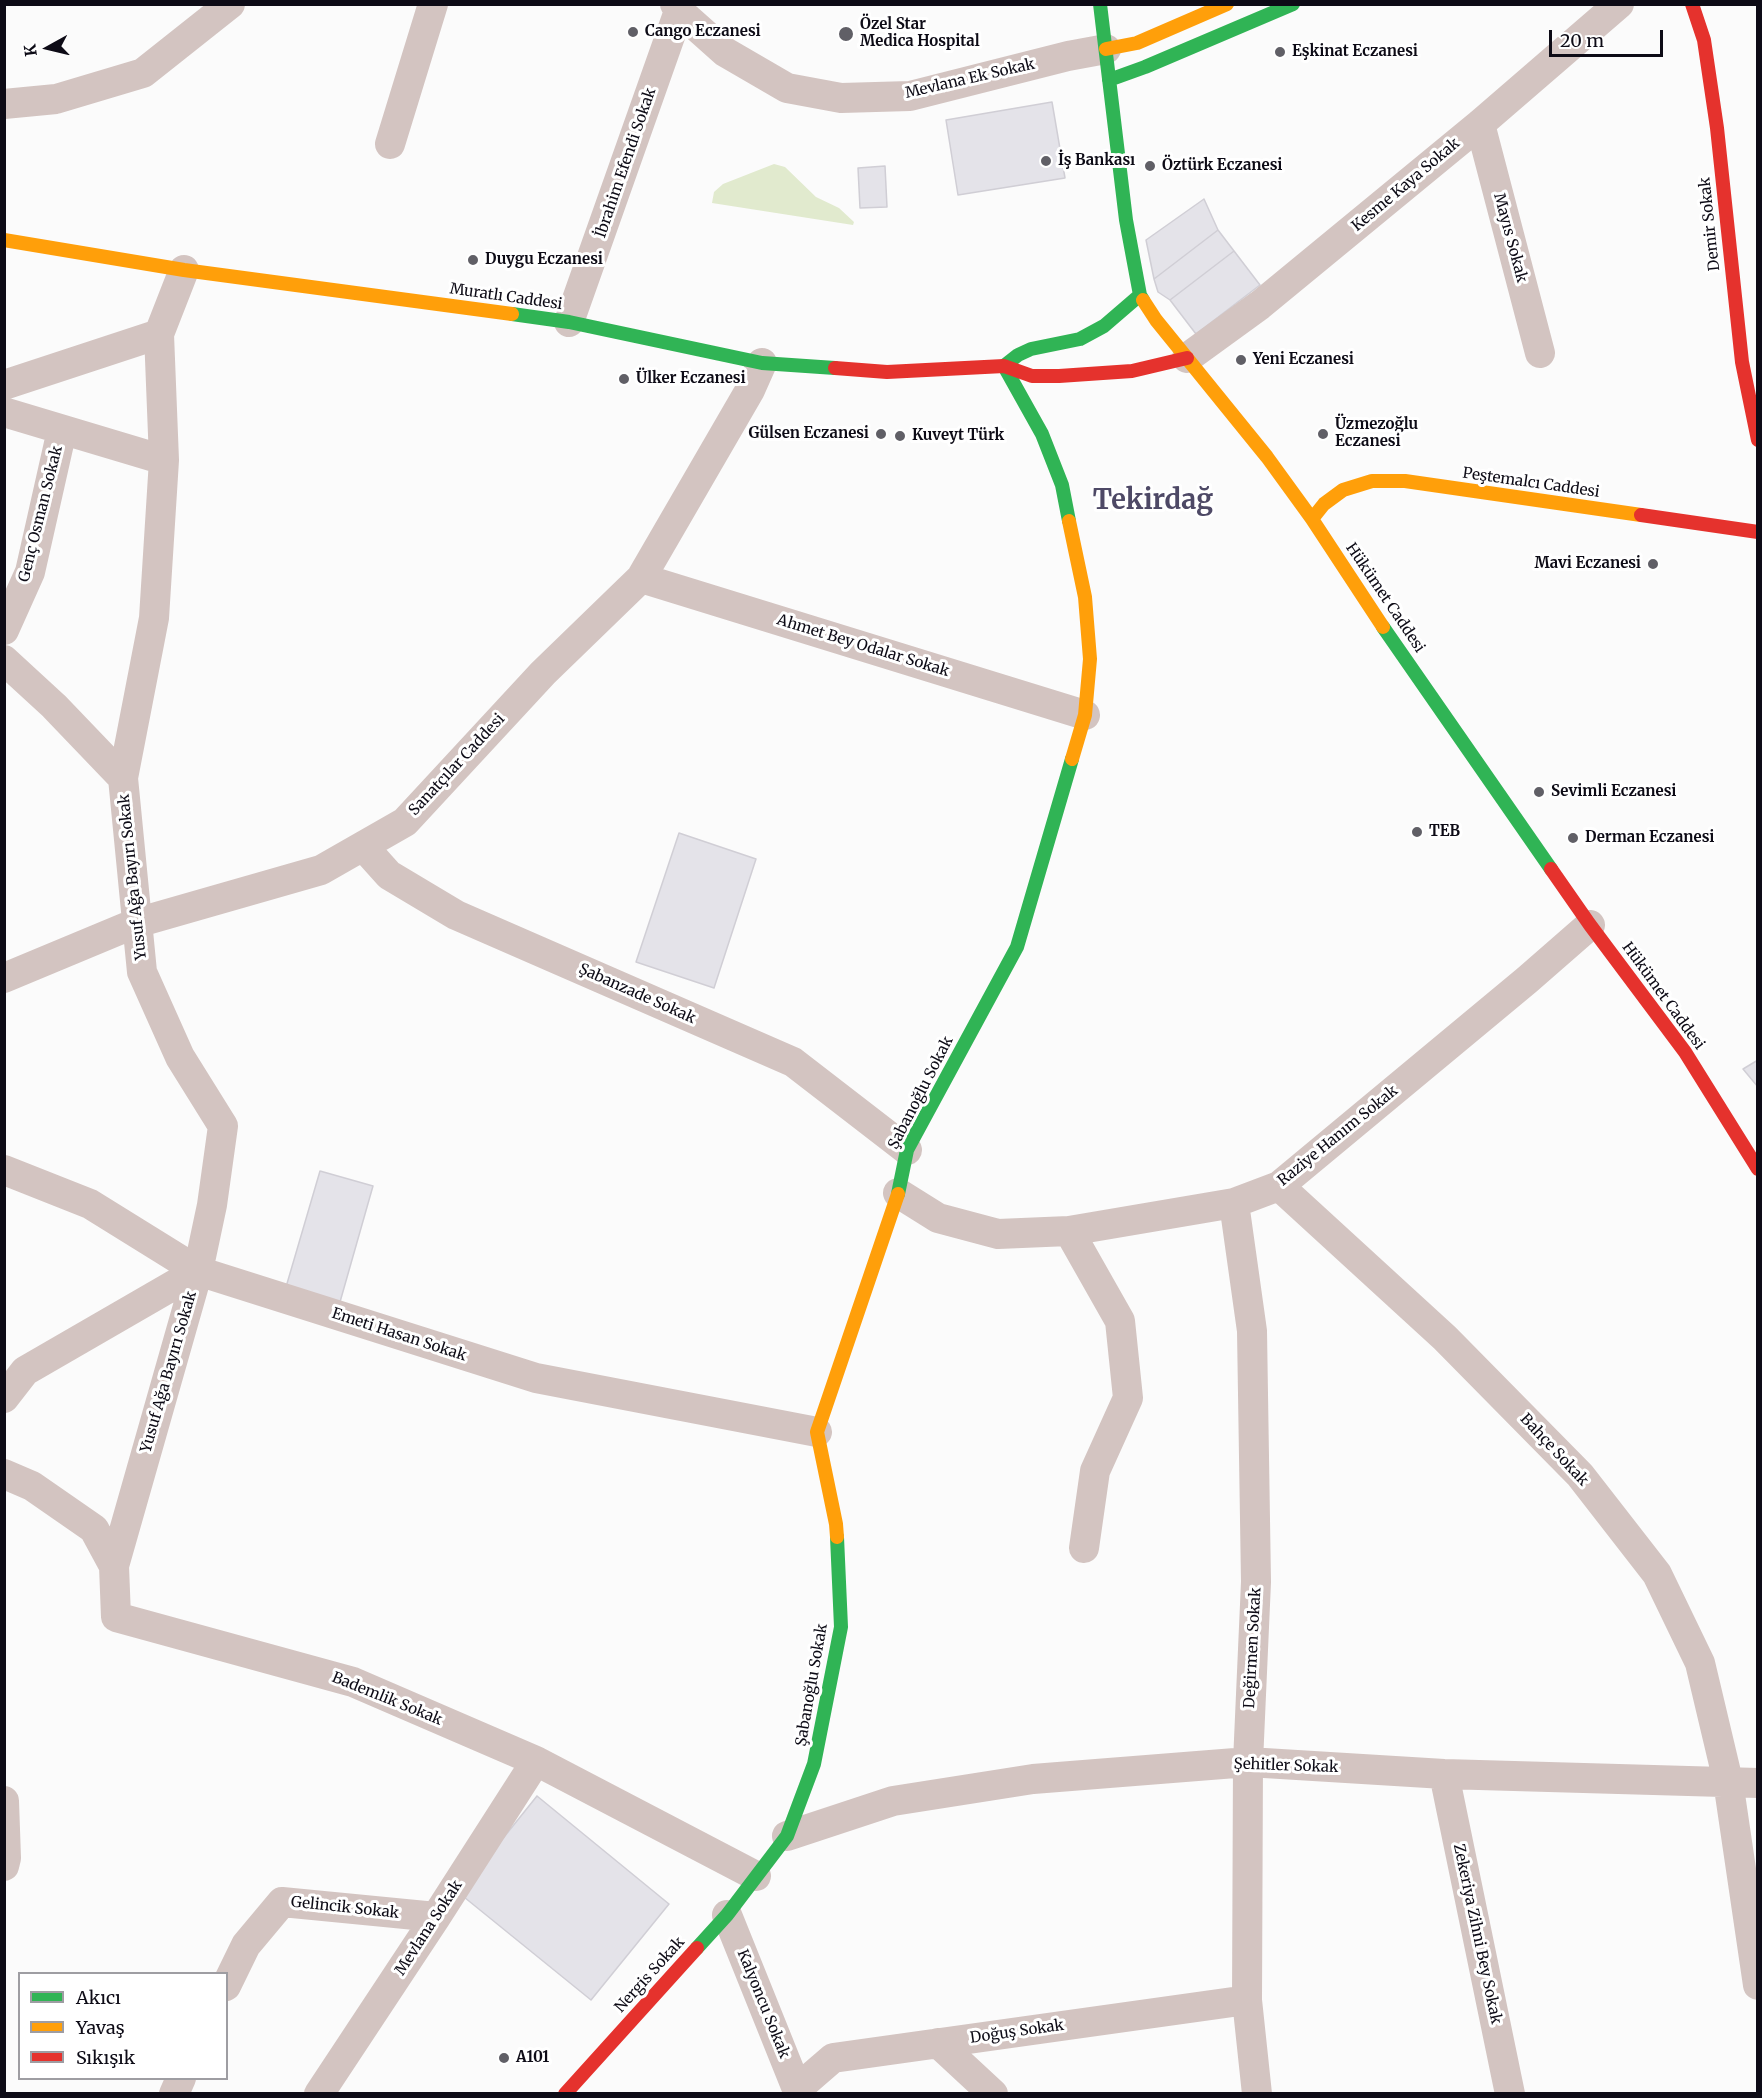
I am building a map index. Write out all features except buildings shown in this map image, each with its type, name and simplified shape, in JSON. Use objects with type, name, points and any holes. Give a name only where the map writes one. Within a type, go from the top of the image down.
[{"type":"street","points":[[4,104],[56,99],[143,74],[231,4]]},
{"type":"street","points":[[390,144],[433,4]]},
{"type":"street","name":"Hükümet Caddesi","points":[[1100,4],[1126,220],[1140,295],[1156,320],[1267,457],[1312,519],[1369,606],[1590,925],[1685,1052],[1758,1169]]},
{"type":"street","points":[[1107,50],[1137,43],[1227,4]]},
{"type":"street","points":[[1109,80],[1146,67],[1293,4]]},
{"type":"street","name":"Kesme Kaya Sokak","points":[[1187,358],[1260,305],[1480,124],[1619,4]]},
{"type":"street","name":"Demir Sokak","points":[[1692,4],[1704,40],[1717,128],[1742,362],[1758,440]]},
{"type":"street","name":"Mevlana Ek Sokak","points":[[677,8],[725,52],[787,88],[841,98],[910,96],[1068,56],[1107,50]]},
{"type":"street","name":"İbrahim Efendi Sokak","points":[[569,322],[677,8]]},
{"type":"street","name":"Mayıs Sokak","points":[[1480,124],[1540,353]]},
{"type":"street","name":"Muratlı Caddesi","points":[[4,240],[184,270],[569,322],[762,363],[887,372],[1004,366],[1032,376],[1095,375],[1132,371],[1187,358]]},
{"type":"street","name":"Yusuf Ağa Bayırı Sokak","points":[[114,1566],[198,1271],[212,1205],[223,1126],[180,1057],[142,972],[123,778],[154,618],[164,460],[159,334],[184,270]]},
{"type":"street","points":[[1004,366],[1030,349],[1080,339],[1104,326],[1140,295]]},
{"type":"street","points":[[4,385],[159,334]]},
{"type":"street","name":"Sanatçılar Caddesi","points":[[4,978],[136,923],[321,870],[405,822],[543,673],[641,578],[750,390],[762,363]]},
{"type":"street","name":"Şabanoğlu Sokak","points":[[756,1876],[787,1836],[814,1764],[841,1627],[836,1524],[817,1432],[898,1193],[907,1150],[1017,947],[1085,714],[1090,659],[1085,597],[1062,485],[1042,434],[1004,366]]},
{"type":"street","points":[[4,412],[164,460]]},
{"type":"street","name":"Genç Osman Sokak","points":[[4,630],[30,572],[62,430]]},
{"type":"street","name":"Peştemalcı Caddesi","points":[[1312,519],[1324,504],[1343,490],[1372,481],[1405,481],[1758,532]]},
{"type":"street","name":"Ahmet Bey Odalar Sokak","points":[[641,578],[1085,714]]},
{"type":"street","points":[[4,660],[54,706],[123,778]]},
{"type":"street","name":"Şabanzade Sokak","points":[[363,846],[389,875],[456,915],[793,1062],[907,1150]]},
{"type":"street","name":"Raziye Hanım Sokak","points":[[898,1193],[938,1218],[998,1234],[1068,1231],[1234,1203],[1279,1186],[1590,925]]},
{"type":"street","name":"Emeti Hasan Sokak","points":[[4,1170],[90,1204],[198,1271],[536,1378],[817,1432]]},
{"type":"street","name":"Bahçe Sokak","points":[[1279,1186],[1445,1338],[1580,1475],[1657,1574],[1700,1663],[1728,1781],[1758,1985]]},
{"type":"street","name":"Değirmen Sokak","points":[[1234,1203],[1252,1331],[1256,1582],[1248,1762],[1247,2000],[1257,2094]]},
{"type":"street","points":[[1068,1231],[1120,1321],[1128,1398],[1095,1471],[1084,1548]]},
{"type":"street","points":[[4,1398],[25,1371],[198,1271]]},
{"type":"street","name":"Bademlik Sokak","points":[[4,1474],[32,1486],[94,1529],[114,1566],[116,1617],[353,1682],[536,1761],[756,1876]]},
{"type":"street","name":"Mevlana Sokak","points":[[319,2094],[536,1761]]},
{"type":"street","name":"Şehitler Sokak","points":[[787,1836],[893,1801],[1021,1780],[1248,1762],[1444,1774],[1758,1783]]},
{"type":"street","name":"Zekeriya Zihni Bey Sokak","points":[[1444,1774],[1510,2094]]},
{"type":"street","points":[[4,1801],[4,1866]]},
{"type":"street","name":"Nergis Sokak","points":[[565,2094],[727,1915],[756,1876]]},
{"type":"street","name":"Gelincik Sokak","points":[[228,1982],[246,1945],[282,1902],[436,1917]]},
{"type":"street","name":"Kalyoncu Sokak","points":[[727,1915],[798,2091]]},
{"type":"street","name":"Doğuş Sokak","points":[[798,2091],[833,2058],[1247,2000]]},
{"type":"street","points":[[938,2043],[993,2094]]},
{"type":"street","points":[[174,2094],[181,2080]]},
{"type":"green space","points":[[774,164],[785,167],[816,197],[839,208],[854,222],[853,225],[712,203],[714,192],[723,184]]},
{"type":"traffic: fast","points":[[1100,4],[1126,220],[1140,295],[1143,300]]},
{"type":"traffic: fast","points":[[1109,80],[1293,4]]},
{"type":"traffic: fast","points":[[1004,366],[1018,355],[1031,349],[1080,339],[1104,326],[1140,295]]},
{"type":"traffic: fast","points":[[512,314],[569,322],[762,363],[835,368]]},
{"type":"traffic: fast","points":[[1004,366],[1042,434],[1062,485],[1069,521]]},
{"type":"traffic: fast","points":[[1383,627],[1551,869]]},
{"type":"traffic: fast","points":[[898,1194],[907,1150],[1017,947],[1072,759]]},
{"type":"traffic: fast","points":[[697,1948],[727,1915],[787,1836],[814,1764],[841,1627],[837,1537]]},
{"type":"traffic: slow","points":[[1106,49],[1137,43],[1227,4]]},
{"type":"traffic: slow","points":[[4,240],[184,270],[512,314]]},
{"type":"traffic: slow","points":[[1143,300],[1156,320],[1267,457],[1312,519],[1383,627]]},
{"type":"traffic: slow","points":[[1312,519],[1324,504],[1343,490],[1372,481],[1405,481],[1641,515]]},
{"type":"traffic: slow","points":[[1069,521],[1085,597],[1090,659],[1085,715],[1072,759]]},
{"type":"traffic: slow","points":[[837,1537],[817,1432],[898,1194]]},
{"type":"traffic: jam","points":[[1692,4],[1704,40],[1717,128],[1742,362],[1758,440]]},
{"type":"traffic: jam","points":[[835,368],[887,372],[1004,366],[1032,376],[1059,376],[1132,371],[1187,358]]},
{"type":"traffic: jam","points":[[1641,515],[1758,532]]},
{"type":"traffic: jam","points":[[1551,869],[1685,1052],[1758,1169]]},
{"type":"traffic: jam","points":[[565,2094],[697,1948]]},
{"type":"place","name":"Cango Eczanesi","points":[[633,32]]},
{"type":"place","name":"Özel Star Medica Hospital","points":[[846,34]]},
{"type":"place","name":"Eşkinat Eczanesi","points":[[1280,52]]},
{"type":"place","name":"İş Bankası","points":[[1046,161]]},
{"type":"place","name":"Öztürk Eczanesi","points":[[1150,166]]},
{"type":"place","name":"Duygu Eczanesi","points":[[473,260]]},
{"type":"place","name":"Yeni Eczanesi","points":[[1241,360]]},
{"type":"place","name":"Ülker Eczanesi","points":[[624,379]]},
{"type":"place","name":"Gülsen Eczanesi","points":[[881,434]]},
{"type":"place","name":"Üzmezoğlu Eczanesi","points":[[1323,434]]},
{"type":"place","name":"Kuveyt Türk","points":[[900,436]]},
{"type":"place","name":"Mavi Eczanesi","points":[[1653,564]]},
{"type":"place","name":"Sevimli Eczanesi","points":[[1539,792]]},
{"type":"place","name":"TEB","points":[[1417,832]]},
{"type":"place","name":"Derman Eczanesi","points":[[1573,838]]},
{"type":"place","name":"A101","points":[[504,2058]]},
{"type":"district","name":"Tekirdağ","points":[[1153,501]]}]
